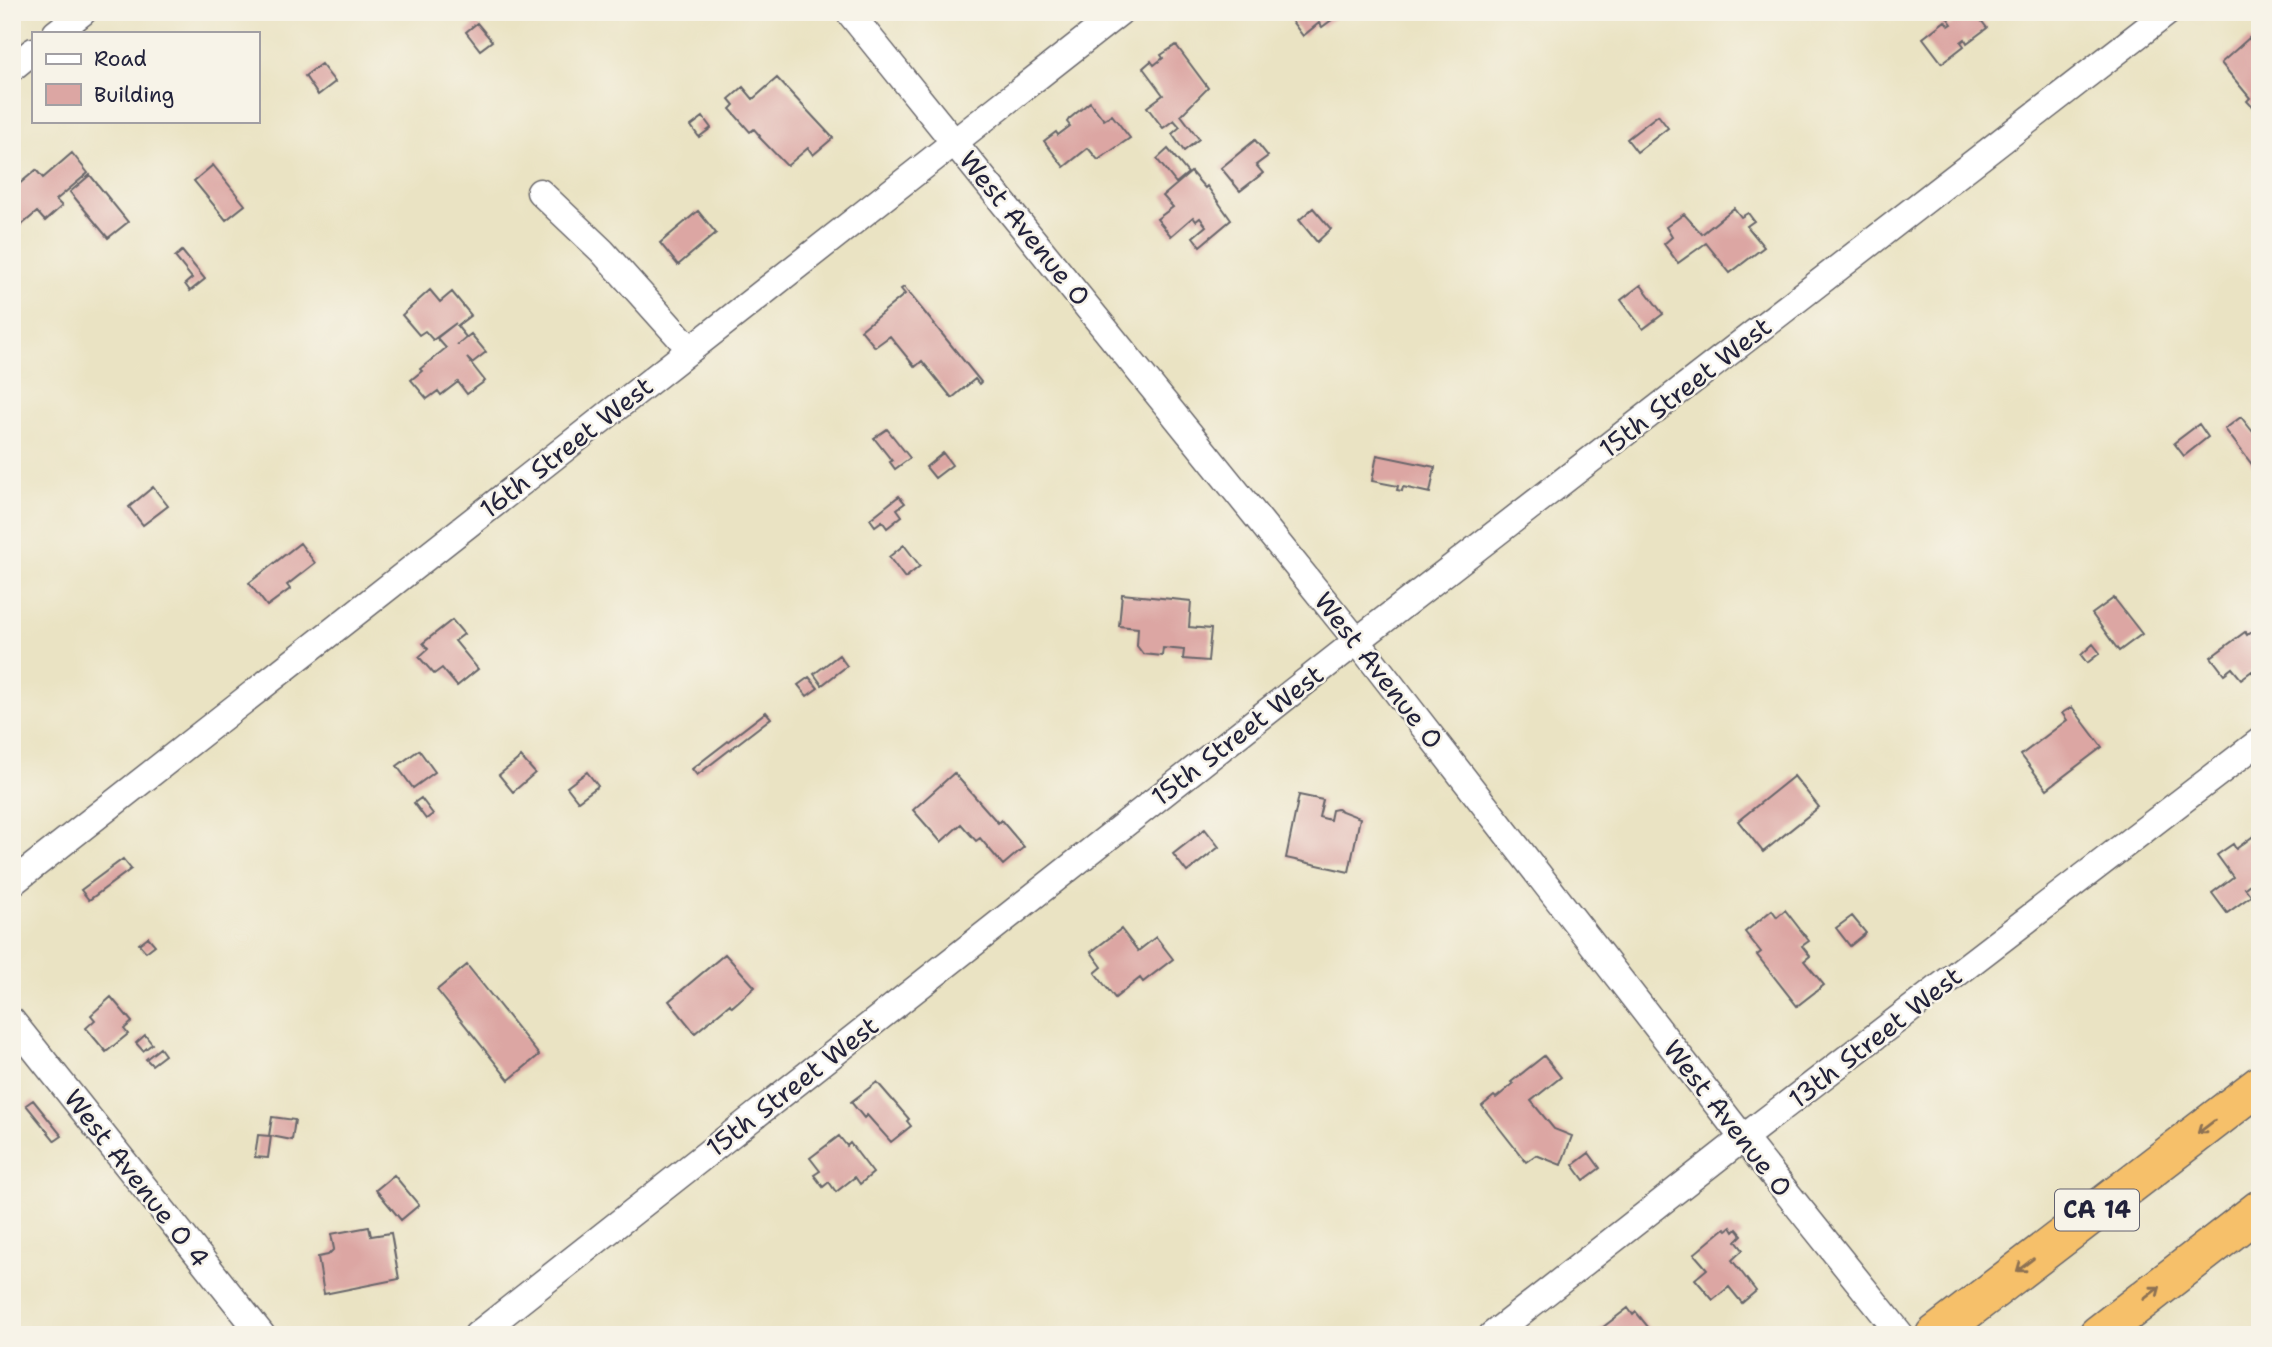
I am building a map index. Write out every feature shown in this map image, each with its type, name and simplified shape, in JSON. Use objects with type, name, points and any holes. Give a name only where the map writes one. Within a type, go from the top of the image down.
[{"type":"highway","name":"CA 14","points":[[1934,1335],[2260,1086]]},
{"type":"highway","points":[[2098,1335],[2260,1209]]},
{"type":"street","points":[[57,32],[83,12]]},
{"type":"street","name":"West Avenue O","points":[[849,12],[1357,641],[1743,1138],[1901,1335]]},
{"type":"street","name":"16th Street West","points":[[12,883],[1120,12]]},
{"type":"street","name":"15th Street West","points":[[477,1335],[1357,641],[2168,12]]},
{"type":"street","points":[[12,68],[32,52]]},
{"type":"street","points":[[540,191],[602,251],[690,349]]},
{"type":"street","name":"13th Street West","points":[[1492,1335],[1743,1138],[2260,741]]},
{"type":"street","name":"West Avenue O 4","points":[[12,1021],[262,1335]]},
{"type":"building","points":[[1285,12],[1340,14],[1322,27],[1319,23],[1303,36]]},
{"type":"building","points":[[1943,12],[1981,12],[1977,15],[1987,28],[1967,43],[1965,39],[1961,42],[1964,46],[1942,63],[1923,38],[1945,21],[1949,26],[1952,24]]},
{"type":"building","points":[[477,23],[492,41],[480,50],[466,32]]},
{"type":"building","points":[[2260,35],[2260,115],[2247,101],[2250,98],[2221,63],[2249,38],[2252,42]]},
{"type":"building","points":[[1176,45],[1208,88],[1181,115],[1199,139],[1184,151],[1172,134],[1180,127],[1174,120],[1163,128],[1147,107],[1163,95],[1143,68],[1151,61],[1154,65],[1163,58],[1161,55]]},
{"type":"building","points":[[321,64],[335,82],[318,95],[305,76]]},
{"type":"building","points":[[777,78],[833,138],[813,155],[808,148],[787,166],[754,129],[750,132],[730,109],[734,105],[729,99],[743,87],[753,99]]},
{"type":"building","points":[[1090,102],[1104,120],[1112,115],[1130,138],[1098,160],[1088,148],[1064,167],[1044,141],[1070,126],[1067,122],[1069,119]]},
{"type":"building","points":[[1658,115],[1668,128],[1637,152],[1627,139]]},
{"type":"building","points":[[703,117],[711,128],[699,137],[691,126]]},
{"type":"building","points":[[1255,140],[1268,156],[1256,165],[1263,173],[1240,191],[1221,168]]},
{"type":"building","points":[[1168,149],[1188,173],[1176,183],[1157,159]]},
{"type":"building","points":[[72,153],[88,173],[56,200],[62,206],[45,221],[37,212],[12,233],[12,190],[36,170],[43,178]]},
{"type":"building","points":[[213,165],[245,205],[226,220],[194,181]]},
{"type":"building","points":[[1191,172],[1205,188],[1207,186],[1231,220],[1200,246],[1193,237],[1206,226],[1200,218],[1196,221],[1193,217],[1171,236],[1157,219],[1173,207],[1163,196]]},
{"type":"building","points":[[90,175],[128,222],[108,238],[70,192]]},
{"type":"building","points":[[1313,208],[1331,229],[1317,242],[1299,220]]},
{"type":"building","points":[[1734,208],[1741,217],[1748,213],[1754,221],[1747,226],[1764,247],[1730,273],[1706,243],[1678,263],[1664,244],[1672,237],[1666,227],[1684,214],[1702,234]]},
{"type":"building","points":[[698,211],[716,233],[678,265],[660,243]]},
{"type":"building","points":[[182,251],[205,279],[190,291],[185,284],[192,278],[175,257]]},
{"type":"building","points":[[1641,285],[1663,314],[1643,329],[1621,300]]},
{"type":"building","points":[[904,287],[981,382],[979,384],[975,379],[952,398],[922,361],[915,367],[890,336],[875,347],[861,330],[905,294],[901,289]]},
{"type":"building","points":[[430,290],[440,302],[452,292],[471,315],[457,326],[466,337],[457,345],[471,334],[486,352],[472,363],[467,358],[485,381],[467,394],[458,382],[441,395],[438,391],[427,399],[411,380],[446,348],[437,338],[456,323],[433,340],[425,331],[419,335],[402,315]]},
{"type":"building","points":[[2241,417],[2260,441],[2260,475],[2225,429]]},
{"type":"building","points":[[2199,424],[2208,437],[2184,456],[2174,443]]},
{"type":"building","points":[[887,429],[910,458],[895,469],[874,438]]},
{"type":"building","points":[[943,453],[952,465],[935,478],[926,467]]},
{"type":"building","points":[[1377,455],[1435,467],[1430,493],[1403,487],[1402,491],[1397,490],[1398,486],[1372,481]]},
{"type":"building","points":[[153,487],[168,506],[143,525],[129,507]]},
{"type":"building","points":[[899,496],[905,503],[897,509],[902,516],[887,528],[882,521],[875,526],[870,519]]},
{"type":"building","points":[[300,543],[315,563],[287,585],[290,589],[267,606],[249,583]]},
{"type":"building","points":[[904,545],[920,566],[905,578],[889,557]]},
{"type":"building","points":[[1122,594],[1191,601],[1189,627],[1211,629],[1208,661],[1183,659],[1184,650],[1163,648],[1162,656],[1143,654],[1137,646],[1138,628],[1119,626]]},
{"type":"building","points":[[2114,598],[2142,634],[2119,651],[2092,614]]},
{"type":"building","points":[[452,620],[464,634],[455,641],[478,669],[457,686],[442,668],[434,674],[419,657],[428,649],[423,643]]},
{"type":"building","points":[[2260,625],[2260,670],[2254,674],[2252,671],[2241,679],[2232,668],[2224,674],[2211,657],[2245,632],[2247,635]]},
{"type":"building","points":[[2093,644],[2100,653],[2087,663],[2081,655]]},
{"type":"building","points":[[839,655],[847,666],[822,685],[814,674]]},
{"type":"building","points":[[809,677],[818,688],[807,696],[798,685]]},
{"type":"building","points":[[2072,707],[2102,747],[2047,789],[2021,755],[2067,720],[2062,713]]},
{"type":"building","points":[[766,712],[771,718],[697,775],[692,769]]},
{"type":"building","points":[[419,750],[435,772],[413,788],[397,766]]},
{"type":"building","points":[[521,757],[535,773],[513,792],[499,775]]},
{"type":"building","points":[[587,772],[598,786],[578,801],[567,787]]},
{"type":"building","points":[[954,773],[998,823],[1001,820],[1024,847],[1003,865],[980,838],[976,841],[961,824],[941,842],[913,810]]},
{"type":"building","points":[[1794,776],[1819,807],[1763,852],[1738,821]]},
{"type":"building","points":[[1299,795],[1323,800],[1319,817],[1330,820],[1332,810],[1337,809],[1360,818],[1349,872],[1286,858]]},
{"type":"building","points":[[421,798],[433,814],[426,819],[414,803]]},
{"type":"building","points":[[1205,829],[1219,847],[1187,872],[1173,854]]},
{"type":"building","points":[[2260,831],[2260,884],[2256,879],[2245,888],[2251,896],[2227,913],[2212,893],[2233,877],[2217,855],[2233,844],[2236,849]]},
{"type":"building","points":[[123,859],[131,869],[89,900],[81,890]]},
{"type":"building","points":[[1772,910],[1777,917],[1785,910],[1809,941],[1802,946],[1810,956],[1804,961],[1824,985],[1797,1006],[1757,955],[1761,952],[1745,932]]},
{"type":"building","points":[[1852,916],[1866,933],[1850,946],[1836,928]]},
{"type":"building","points":[[1121,929],[1138,951],[1156,937],[1173,959],[1143,982],[1140,978],[1115,998],[1095,973],[1102,967],[1091,952]]},
{"type":"building","points":[[148,937],[155,945],[146,952],[139,944]]},
{"type":"building","points":[[725,954],[755,987],[695,1033],[669,1001]]},
{"type":"building","points":[[467,965],[539,1055],[509,1080],[437,990]]},
{"type":"building","points":[[111,997],[132,1022],[124,1029],[128,1034],[106,1052],[86,1028],[95,1020],[91,1015]]},
{"type":"building","points":[[145,1035],[152,1044],[143,1051],[136,1043]]},
{"type":"building","points":[[160,1048],[165,1055],[152,1065],[146,1059]]},
{"type":"building","points":[[1544,1056],[1561,1077],[1531,1101],[1554,1129],[1572,1136],[1561,1165],[1536,1155],[1526,1162],[1482,1106],[1494,1096],[1496,1098],[1513,1084],[1511,1082]]},
{"type":"building","points":[[877,1082],[909,1119],[907,1121],[911,1126],[891,1142],[867,1115],[864,1118],[851,1102]]},
{"type":"building","points":[[33,1100],[62,1136],[55,1141],[26,1105]]},
{"type":"building","points":[[272,1117],[295,1120],[292,1140],[271,1136],[268,1158],[255,1157],[258,1135],[269,1136]]},
{"type":"building","points":[[839,1136],[847,1146],[850,1143],[873,1173],[860,1184],[855,1177],[836,1192],[829,1182],[823,1187],[814,1175],[820,1171],[810,1158]]},
{"type":"building","points":[[1589,1153],[1600,1168],[1584,1180],[1573,1165]]},
{"type":"building","points":[[394,1175],[419,1205],[401,1220],[376,1190]]},
{"type":"building","points":[[369,1227],[371,1236],[391,1233],[399,1279],[324,1294],[318,1257],[328,1255],[334,1249],[331,1234]]},
{"type":"building","points":[[1731,1227],[1734,1232],[1737,1229],[1742,1235],[1736,1241],[1743,1250],[1732,1260],[1756,1291],[1742,1303],[1729,1287],[1713,1300],[1695,1279],[1707,1269],[1694,1254],[1725,1228],[1727,1230]]},
{"type":"building","points":[[1628,1308],[1633,1315],[1636,1312],[1653,1333],[1600,1335],[1598,1331]]}]
